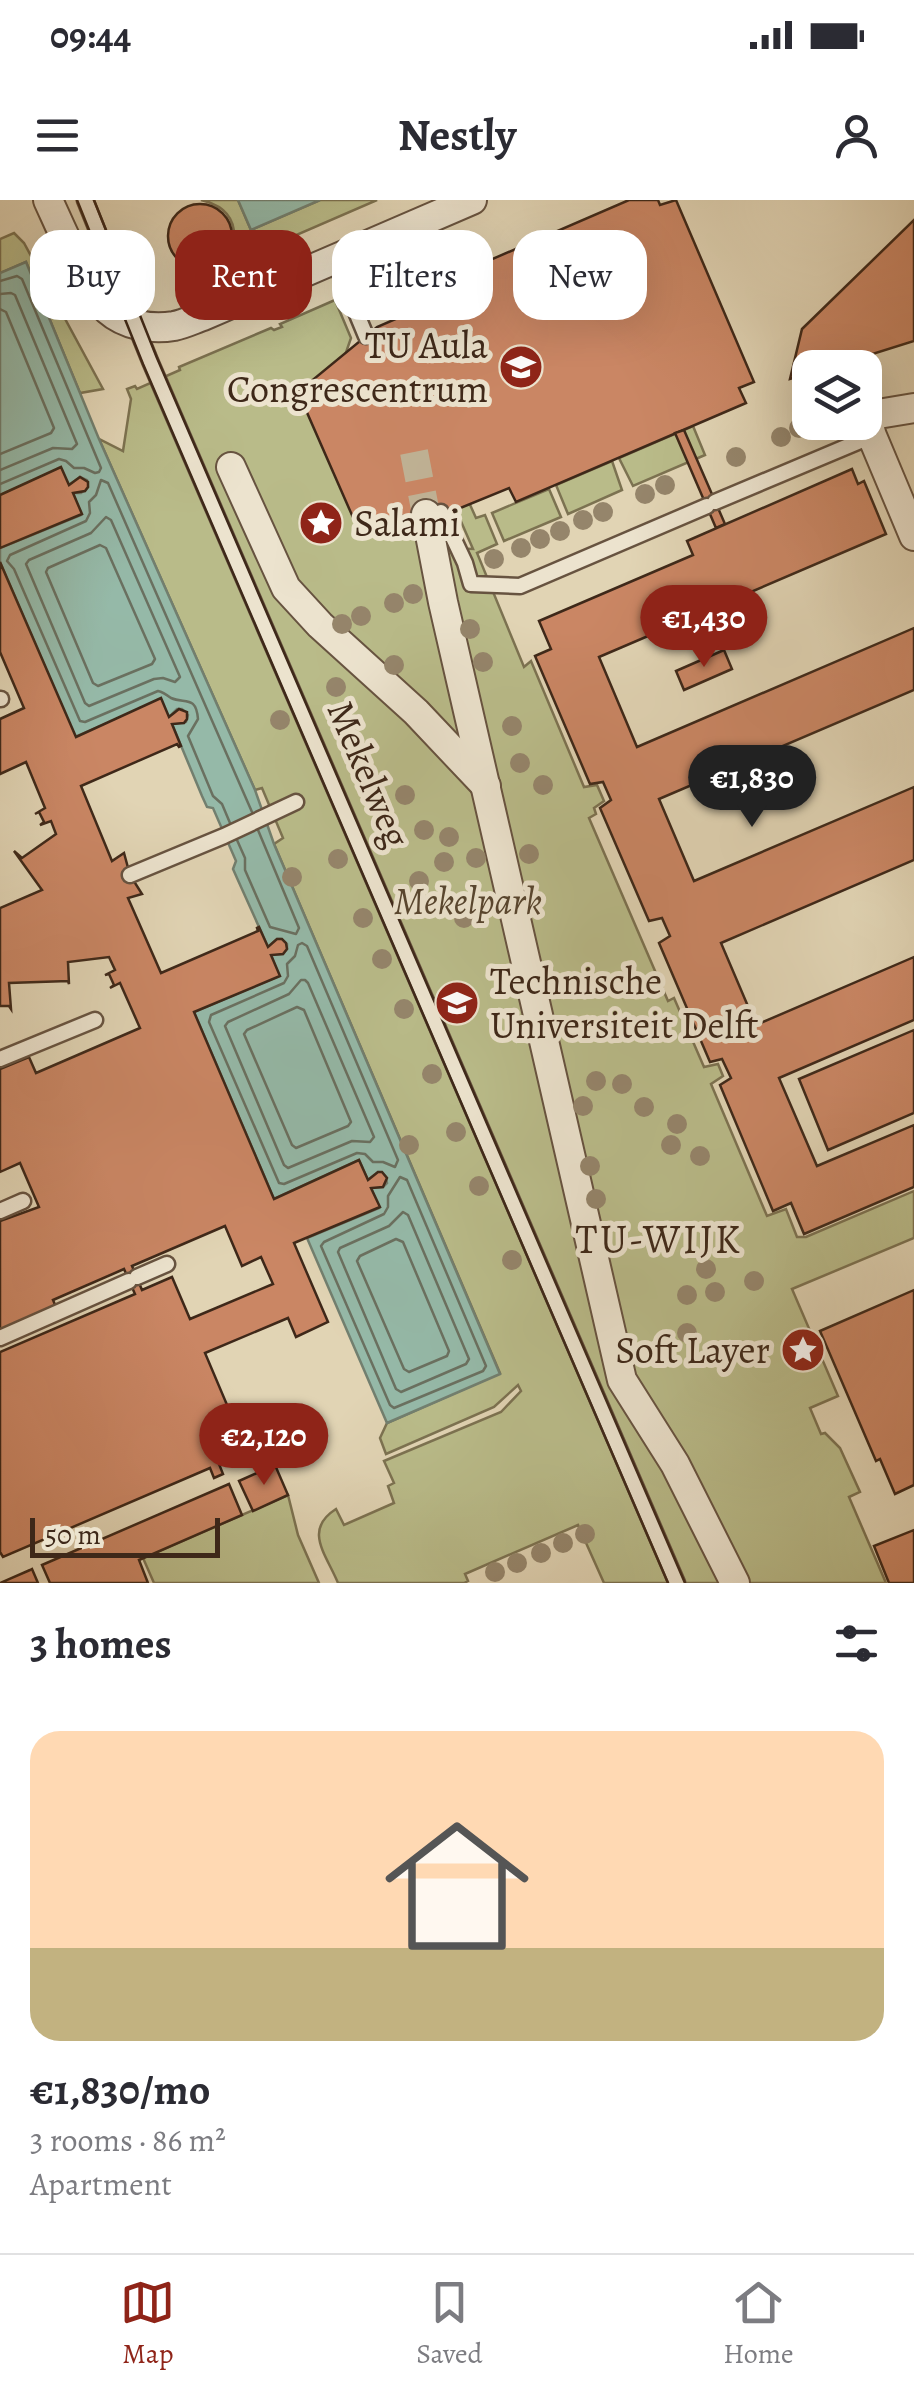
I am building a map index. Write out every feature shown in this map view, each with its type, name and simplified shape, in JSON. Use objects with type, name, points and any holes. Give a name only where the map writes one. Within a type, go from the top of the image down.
[{"type":"street","points":[[48,200],[104,307],[118,317],[146,327],[174,326],[204,316],[332,261]]},
{"type":"street","points":[[403,230],[472,200]]},
{"type":"street","points":[[882,413],[914,408]]},
{"type":"street","points":[[874,440],[914,536]]},
{"type":"street","points":[[231,467],[286,588],[336,640],[416,712],[487,787]]},
{"type":"street","points":[[433,513],[442,596],[622,1380],[676,1464],[735,1583]]},
{"type":"lane","name":"Mekelweg","points":[[85,200],[150,362],[677,1583]]},
{"type":"lane","points":[[359,320],[366,336]]},
{"type":"lane","points":[[433,513],[465,563],[471,584],[520,586],[863,440]]},
{"type":"lane","points":[[130,875],[296,802]]},
{"type":"lane","points":[[0,1059],[96,1020]]},
{"type":"lane","points":[[0,1211],[23,1201]]},
{"type":"lane","points":[[0,1338],[166,1264]]},
{"type":"green space","points":[[201,200],[238,200],[251,230],[234,230],[229,216],[218,206]]},
{"type":"green space","points":[[320,200],[377,200],[308,230],[251,230]]},
{"type":"green space","points":[[14,233],[24,243],[30,254],[30,272],[26,262],[0,273],[0,239]]},
{"type":"green space","name":"Mekelpark","points":[[332,301],[332,320],[343,320],[351,338],[342,364],[423,547],[473,549],[432,455],[445,449],[476,518],[485,515],[497,544],[477,553],[524,667],[531,661],[584,787],[597,785],[604,801],[589,818],[668,1001],[674,998],[704,1067],[718,1064],[723,1076],[711,1084],[767,1216],[786,1209],[797,1237],[806,1237],[914,1191],[914,1238],[792,1289],[838,1396],[810,1408],[821,1434],[825,1433],[840,1448],[860,1492],[849,1497],[886,1583],[604,1583],[578,1525],[465,1574],[468,1581],[464,1583],[338,1583],[323,1552],[321,1525],[336,1509],[344,1525],[394,1503],[388,1486],[394,1483],[384,1461],[501,1412],[521,1391],[518,1385],[494,1407],[386,1454],[380,1438],[387,1423],[500,1373],[274,844],[283,838],[262,788],[255,790],[99,439],[123,451],[131,399],[127,389],[137,389],[180,370],[179,367],[271,328],[282,327],[280,324],[289,320],[312,320],[312,310]]},
{"type":"green space","points":[[50,320],[66,320],[103,389],[80,393]]},
{"type":"green space","points":[[693,426],[705,455],[633,486],[619,458]]},
{"type":"green space","points":[[612,461],[622,490],[568,514],[556,485]]},
{"type":"green space","points":[[549,489],[561,517],[504,541],[492,513]]},
{"type":"green space","points":[[288,1495],[298,1535],[319,1583],[154,1583],[143,1558]]},
{"type":"water","points":[[238,200],[320,200],[251,230]]},
{"type":"water","points":[[26,262],[30,272],[30,320],[50,320],[255,790],[274,844],[500,1374],[387,1423],[307,1238],[379,1208],[371,1188],[383,1187],[386,1177],[378,1172],[368,1180],[359,1160],[274,1199],[194,1012],[279,976],[271,955],[283,954],[287,944],[277,939],[268,947],[233,869],[236,861],[213,808],[207,807],[172,724],[186,722],[188,715],[177,709],[169,717],[159,701],[75,737],[0,562],[0,548],[81,515],[73,493],[88,487],[87,480],[80,477],[69,485],[59,469],[0,495],[0,273]]},
{"type":"building","points":[[629,200],[658,200],[660,205],[676,200],[754,382],[739,388],[746,403],[516,502],[509,488],[458,509],[355,522],[298,392],[377,327],[393,320],[493,320],[493,259],[513,250],[513,320],[647,320],[647,230],[560,230]]},
{"type":"building","points":[[188,206],[212,206],[231,230],[175,230],[175,256],[170,248],[170,224]]},
{"type":"building","points":[[914,220],[914,341],[882,351],[797,350],[802,329]]},
{"type":"building","points":[[684,430],[725,524],[716,528],[675,433]]},
{"type":"building","points":[[61,467],[69,485],[80,477],[88,482],[85,491],[73,493],[82,514],[0,548],[0,495]]},
{"type":"building","points":[[852,469],[858,484],[864,481],[886,534],[599,657],[637,747],[914,628],[914,690],[659,799],[694,881],[914,787],[914,860],[721,943],[756,1025],[914,957],[914,1020],[779,1078],[817,1166],[914,1125],[914,1187],[804,1234],[791,1203],[773,1211],[720,1085],[731,1078],[722,1059],[710,1062],[659,943],[670,936],[662,918],[649,921],[600,808],[611,800],[603,782],[590,784],[535,656],[551,649],[539,621],[693,555],[687,541]]},
{"type":"building","points":[[0,562],[76,737],[161,698],[169,717],[179,709],[187,712],[184,723],[172,724],[181,746],[177,744],[81,786],[112,861],[124,853],[130,875],[142,894],[128,898],[161,973],[258,931],[259,927],[268,947],[277,939],[286,943],[283,954],[271,955],[280,976],[194,1012],[274,1199],[359,1160],[368,1180],[378,1172],[387,1178],[383,1187],[371,1188],[380,1207],[294,1243],[328,1322],[296,1337],[288,1318],[205,1353],[247,1452],[219,1464],[223,1474],[214,1478],[210,1468],[3,1557],[0,1352],[135,1294],[124,1269],[53,1300],[56,1307],[0,1331],[0,1221],[39,1207],[20,1163],[0,1172],[0,1069],[29,1057],[36,1073],[140,1028],[120,983],[110,988],[114,985],[109,974],[105,975],[115,970],[109,957],[68,962],[69,984],[9,983],[11,1009],[0,1006],[0,908],[42,890],[14,851],[22,858],[56,834],[51,821],[40,825],[44,822],[39,812],[35,814],[45,808],[26,762],[0,774],[0,719],[24,708],[0,652]],"holes":[[[225,1226],[242,1266],[261,1257],[273,1284],[190,1319],[172,1277],[142,1290],[132,1266]]]},
{"type":"building","points":[[724,650],[732,669],[684,690],[676,671]]},
{"type":"building","points":[[914,1030],[914,1113],[828,1150],[799,1079]]},
{"type":"building","points":[[914,1290],[914,1485],[895,1494],[880,1459],[876,1461],[820,1331]]},
{"type":"building","points":[[275,1465],[288,1495],[253,1511],[239,1481]]},
{"type":"building","points":[[229,1484],[242,1515],[139,1560],[148,1583],[50,1583],[42,1565]]},
{"type":"building","points":[[914,1530],[914,1583],[889,1583],[874,1546]]},
{"type":"building","points":[[30,1570],[38,1583],[0,1583]]},
{"type":"tunnel","points":[[414,452],[426,514]]},
{"type":"tram line","points":[[77,200],[143,364],[668,1583]]},
{"type":"tram line","points":[[94,200],[157,358],[685,1583]]},
{"type":"place","name":"TU Aula Congrescentrum","points":[[521,367]]},
{"type":"place","name":"Salami","points":[[321,523]]},
{"type":"place","name":"Technische Universiteit Delft","points":[[457,1003]]},
{"type":"place","name":"Soft Layer","points":[[803,1350]]},
{"type":"district","name":"TU-WIJK","points":[[659,1239]]}]
